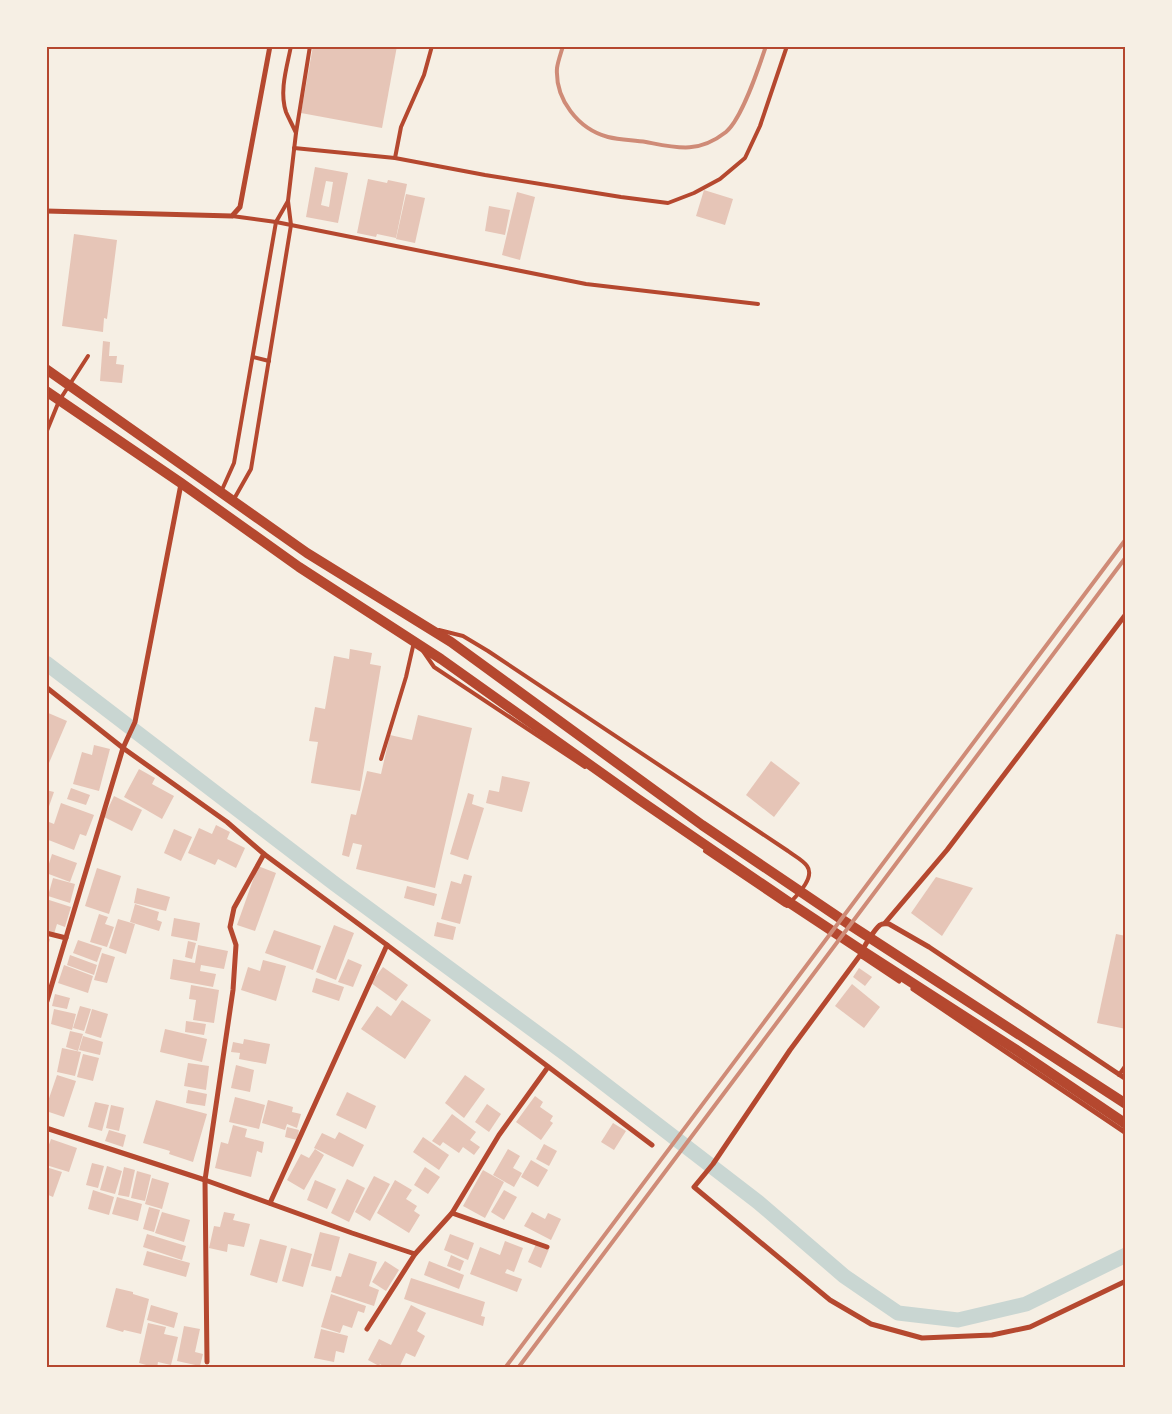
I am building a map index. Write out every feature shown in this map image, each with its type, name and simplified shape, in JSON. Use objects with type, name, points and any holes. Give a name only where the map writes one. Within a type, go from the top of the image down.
[{"type":"main road","points":[[46,370],[307,553],[451,642],[702,825],[847,923],[1126,1104]]},
{"type":"main road","points":[[46,391],[181,483],[299,567],[440,659],[638,799],[790,903],[1126,1124]]},
{"type":"street","points":[[46,211],[232,216],[240,207],[270,46]]},
{"type":"street","points":[[46,1004],[124,745],[135,722],[181,483]]},
{"type":"street","points":[[1126,614],[946,850],[885,923],[880,925],[861,954],[790,1050],[713,1164],[694,1187],[830,1300],[871,1324],[922,1338],[992,1335],[1030,1326],[1126,1281]]},
{"type":"street","points":[[46,687],[227,822],[264,854],[652,1145]]},
{"type":"street","points":[[207,1362],[205,1180],[233,990],[236,945],[230,927],[234,908],[264,854]]},
{"type":"street","points":[[885,923],[928,947],[1126,1079]]},
{"type":"street","points":[[46,933],[66,938]]},
{"type":"street","points":[[270,1203],[387,945]]},
{"type":"street","points":[[861,954],[862,957],[1126,1133]]},
{"type":"street","points":[[367,1329],[415,1254],[452,1213],[499,1135],[548,1067]]},
{"type":"street","points":[[46,1128],[205,1180],[415,1254]]},
{"type":"street","points":[[452,1213],[547,1247]]},
{"type":"lane","points":[[291,46],[283,97],[286,112],[296,133]]},
{"type":"lane","points":[[233,501],[251,469],[291,225],[288,201],[296,133],[310,46]]},
{"type":"lane","points":[[395,158],[401,128],[424,75],[432,46]]},
{"type":"lane","points":[[294,148],[395,158],[485,175],[668,203],[694,193],[720,179],[745,158],[760,126],[787,46]]},
{"type":"lane","points":[[221,492],[234,463],[276,222],[288,201]]},
{"type":"lane","points":[[232,216],[276,222],[586,284],[758,304]]},
{"type":"lane","points":[[46,433],[59,401],[88,356]]},
{"type":"lane","points":[[252,357],[268,361]]},
{"type":"lane","points":[[417,644],[434,667],[588,769],[773,898],[787,906],[797,896],[808,880],[810,872],[807,865],[788,851],[463,636],[429,628]]},
{"type":"lane","points":[[381,759],[417,644]]},
{"type":"lane","points":[[1119,1075],[1126,1064]]},
{"type":"building","points":[[313,46],[397,46],[382,128],[301,113]]},
{"type":"building","points":[[315,167],[348,173],[338,223],[306,217]],"holes":[[[326,181],[333,182],[329,207],[321,205]]]},
{"type":"building","points":[[368,179],[387,183],[388,180],[407,184],[396,238],[377,234],[376,237],[357,233]]},
{"type":"building","points":[[704,190],[733,199],[725,225],[696,216]]},
{"type":"building","points":[[517,192],[535,197],[520,260],[502,255]]},
{"type":"building","points":[[406,194],[425,198],[415,243],[396,239]]},
{"type":"building","points":[[489,206],[510,210],[505,235],[485,231]]},
{"type":"building","points":[[74,234],[117,240],[107,319],[104,318],[103,332],[62,326]]},
{"type":"building","points":[[103,341],[110,342],[109,356],[117,356],[116,364],[124,365],[122,383],[100,381]]},
{"type":"building","points":[[350,649],[372,653],[370,664],[381,666],[360,791],[311,783],[318,742],[309,741],[315,707],[325,709],[334,656],[349,659]]},
{"type":"building","points":[[46,712],[67,721],[46,770]]},
{"type":"building","points":[[418,715],[472,728],[435,888],[356,869],[362,845],[353,843],[349,857],[342,855],[351,814],[356,815],[367,771],[381,774],[390,735],[412,740]]},
{"type":"building","points":[[94,745],[110,749],[99,791],[73,784],[82,752],[92,755]]},
{"type":"building","points":[[771,761],[800,783],[774,817],[746,795]]},
{"type":"building","points":[[139,769],[155,778],[152,784],[174,796],[162,819],[124,797]]},
{"type":"building","points":[[502,776],[530,782],[522,812],[486,803],[489,790],[499,792]]},
{"type":"building","points":[[71,788],[90,795],[86,805],[67,799]]},
{"type":"building","points":[[46,790],[54,792],[47,812],[46,812]]},
{"type":"building","points":[[468,793],[474,795],[472,804],[484,808],[468,860],[450,854]]},
{"type":"building","points":[[114,796],[142,810],[132,831],[104,817]]},
{"type":"building","points":[[61,803],[94,815],[86,836],[80,834],[74,850],[46,839],[46,830],[49,822],[54,824]]},
{"type":"building","points":[[216,825],[230,832],[227,839],[245,848],[236,868],[218,859],[215,865],[188,853],[199,828],[212,834]]},
{"type":"building","points":[[174,829],[192,837],[181,861],[164,853]]},
{"type":"building","points":[[52,854],[77,863],[70,882],[46,873]]},
{"type":"building","points":[[258,866],[276,873],[255,931],[237,925]]},
{"type":"building","points":[[97,868],[121,876],[109,914],[85,906]]},
{"type":"building","points":[[464,874],[472,876],[460,924],[441,919],[451,881],[461,884]]},
{"type":"building","points":[[936,877],[973,888],[942,936],[911,913]]},
{"type":"building","points":[[53,878],[75,884],[70,903],[48,896]]},
{"type":"building","points":[[407,886],[437,894],[434,906],[404,898]]},
{"type":"building","points":[[137,888],[170,897],[166,911],[134,903]]},
{"type":"building","points":[[46,899],[71,907],[65,927],[57,924],[54,934],[46,931]]},
{"type":"building","points":[[135,904],[159,912],[157,920],[162,922],[159,931],[130,922]]},
{"type":"building","points":[[99,914],[108,917],[105,924],[114,927],[107,947],[90,942]]},
{"type":"building","points":[[174,918],[200,923],[197,941],[171,936]]},
{"type":"building","points":[[118,919],[135,924],[126,954],[109,948]]},
{"type":"building","points":[[437,922],[456,927],[453,940],[434,936]]},
{"type":"building","points":[[334,925],[354,933],[336,980],[316,972]]},
{"type":"building","points":[[274,930],[321,946],[313,970],[265,953]]},
{"type":"building","points":[[1116,934],[1126,936],[1126,1029],[1097,1023]]},
{"type":"building","points":[[46,938],[50,939],[47,950],[46,950]]},
{"type":"building","points":[[78,940],[102,948],[97,962],[73,953]]},
{"type":"building","points":[[188,941],[196,943],[192,959],[185,957]]},
{"type":"building","points":[[198,945],[228,951],[224,969],[201,965],[200,971],[216,974],[213,987],[170,979],[173,959],[195,963]]},
{"type":"building","points":[[102,953],[115,957],[107,983],[94,980]]},
{"type":"building","points":[[70,955],[97,965],[94,975],[67,965]]},
{"type":"building","points":[[348,959],[362,965],[353,987],[338,982]]},
{"type":"building","points":[[263,960],[286,966],[276,1001],[241,990],[248,967],[260,971]]},
{"type":"building","points":[[64,965],[93,976],[88,993],[58,983]]},
{"type":"building","points":[[383,967],[408,985],[396,1001],[371,983]]},
{"type":"building","points":[[859,968],[872,977],[865,986],[853,977]]},
{"type":"building","points":[[316,978],[344,987],[339,1001],[312,992]]},
{"type":"building","points":[[852,984],[880,1007],[864,1028],[835,1006]]},
{"type":"building","points":[[191,985],[219,990],[214,1023],[193,1020],[196,1000],[189,999]]},
{"type":"building","points":[[55,994],[70,998],[67,1009],[52,1006]]},
{"type":"building","points":[[402,1000],[431,1020],[405,1059],[361,1029],[377,1006],[391,1016]]},
{"type":"building","points":[[80,1006],[91,1009],[84,1031],[73,1028]]},
{"type":"building","points":[[54,1009],[76,1014],[72,1030],[51,1024]]},
{"type":"building","points":[[92,1009],[108,1014],[101,1038],[85,1033]]},
{"type":"building","points":[[186,1021],[206,1024],[204,1035],[185,1032]]},
{"type":"building","points":[[165,1029],[207,1039],[202,1062],[160,1052]]},
{"type":"building","points":[[70,1031],[83,1034],[78,1051],[66,1047]]},
{"type":"building","points":[[83,1036],[103,1042],[100,1055],[79,1050]]},
{"type":"building","points":[[244,1039],[270,1044],[266,1064],[239,1059],[240,1053],[231,1052],[233,1042],[243,1044]]},
{"type":"building","points":[[62,1048],[81,1052],[75,1076],[57,1072]]},
{"type":"building","points":[[83,1054],[99,1058],[93,1081],[77,1077]]},
{"type":"building","points":[[188,1063],[209,1066],[206,1090],[184,1086]]},
{"type":"building","points":[[236,1065],[254,1070],[250,1092],[231,1088]]},
{"type":"building","points":[[57,1075],[76,1081],[64,1117],[46,1111]]},
{"type":"building","points":[[465,1075],[485,1089],[464,1118],[445,1103]]},
{"type":"building","points":[[188,1090],[207,1094],[205,1106],[186,1103]]},
{"type":"building","points":[[347,1092],[376,1106],[366,1129],[336,1115]]},
{"type":"building","points":[[535,1096],[543,1102],[540,1107],[553,1116],[550,1121],[553,1123],[541,1140],[516,1122]]},
{"type":"building","points":[[235,1097],[265,1105],[259,1129],[229,1122]]},
{"type":"building","points":[[156,1100],[207,1114],[193,1162],[169,1154],[170,1151],[143,1143]]},
{"type":"building","points":[[268,1100],[293,1107],[292,1112],[301,1114],[297,1128],[287,1124],[285,1130],[262,1123]]},
{"type":"building","points":[[95,1102],[109,1105],[102,1131],[88,1127]]},
{"type":"building","points":[[487,1104],[501,1114],[489,1132],[475,1122]]},
{"type":"building","points":[[111,1105],[124,1108],[119,1131],[106,1128]]},
{"type":"building","points":[[452,1114],[476,1132],[470,1140],[480,1147],[474,1155],[463,1147],[459,1153],[443,1142],[440,1146],[432,1141]]},
{"type":"building","points":[[613,1123],[626,1131],[614,1150],[601,1142]]},
{"type":"building","points":[[233,1125],[247,1129],[245,1137],[264,1142],[262,1153],[257,1151],[251,1177],[215,1168],[221,1142],[228,1144]]},
{"type":"building","points":[[287,1127],[299,1130],[297,1140],[285,1137]]},
{"type":"building","points":[[109,1130],[126,1135],[123,1147],[105,1141]]},
{"type":"building","points":[[339,1132],[364,1145],[353,1167],[314,1148],[322,1133],[335,1139]]},
{"type":"building","points":[[423,1137],[449,1155],[439,1170],[413,1152]]},
{"type":"building","points":[[51,1139],[77,1148],[69,1172],[46,1165],[46,1153]]},
{"type":"building","points":[[544,1144],[557,1151],[549,1166],[536,1159]]},
{"type":"building","points":[[315,1149],[324,1155],[304,1190],[287,1180],[301,1154],[309,1158]]},
{"type":"building","points":[[508,1149],[520,1156],[513,1168],[522,1173],[514,1187],[493,1175]]},
{"type":"building","points":[[531,1160],[548,1170],[538,1187],[521,1177]]},
{"type":"building","points":[[92,1163],[104,1166],[98,1188],[86,1185]]},
{"type":"building","points":[[107,1166],[122,1171],[115,1194],[100,1190]]},
{"type":"building","points":[[46,1167],[62,1172],[53,1197],[46,1194]]},
{"type":"building","points":[[124,1167],[135,1170],[129,1197],[118,1195]]},
{"type":"building","points":[[425,1167],[440,1177],[428,1194],[414,1185]]},
{"type":"building","points":[[483,1170],[504,1182],[485,1218],[463,1206]]},
{"type":"building","points":[[137,1171],[151,1175],[145,1201],[131,1198]]},
{"type":"building","points":[[374,1176],[390,1184],[370,1221],[355,1212]]},
{"type":"building","points":[[152,1178],[169,1183],[162,1209],[145,1204]]},
{"type":"building","points":[[347,1179],[365,1188],[349,1222],[331,1213]]},
{"type":"building","points":[[315,1180],[336,1189],[327,1209],[307,1200]]},
{"type":"building","points":[[395,1180],[412,1190],[406,1199],[417,1206],[414,1211],[420,1215],[409,1233],[377,1213]]},
{"type":"building","points":[[93,1190],[114,1197],[109,1215],[88,1209]]},
{"type":"building","points":[[504,1190],[517,1197],[504,1220],[491,1212]]},
{"type":"building","points":[[117,1197],[142,1204],[138,1221],[112,1214]]},
{"type":"building","points":[[149,1207],[160,1210],[154,1232],[143,1229]]},
{"type":"building","points":[[162,1212],[190,1220],[184,1242],[155,1233]]},
{"type":"building","points":[[224,1212],[235,1214],[233,1220],[250,1224],[244,1247],[228,1244],[227,1252],[209,1248],[214,1226],[220,1227]]},
{"type":"building","points":[[532,1212],[545,1219],[548,1213],[561,1219],[551,1240],[524,1226]]},
{"type":"building","points":[[320,1232],[340,1237],[331,1271],[311,1266]]},
{"type":"building","points":[[147,1234],[186,1246],[182,1260],[143,1247]]},
{"type":"building","points":[[450,1234],[474,1243],[468,1260],[444,1250]]},
{"type":"building","points":[[260,1239],[287,1246],[277,1283],[250,1275]]},
{"type":"building","points":[[505,1241],[523,1248],[514,1272],[507,1269],[505,1273],[522,1279],[517,1292],[470,1274],[480,1247],[500,1255]]},
{"type":"building","points":[[536,1244],[549,1249],[541,1268],[528,1262]]},
{"type":"building","points":[[291,1248],[312,1254],[303,1287],[282,1281]]},
{"type":"building","points":[[147,1251],[190,1263],[186,1277],[143,1265]]},
{"type":"building","points":[[349,1253],[377,1262],[369,1286],[379,1290],[374,1306],[331,1292],[336,1276],[341,1277]]},
{"type":"building","points":[[451,1255],[464,1261],[460,1271],[447,1266]]},
{"type":"building","points":[[385,1261],[399,1270],[386,1291],[372,1282]]},
{"type":"building","points":[[429,1261],[464,1275],[459,1289],[424,1275]]},
{"type":"building","points":[[411,1278],[485,1302],[481,1316],[485,1317],[483,1326],[404,1299]]},
{"type":"building","points":[[116,1288],[133,1292],[133,1294],[149,1299],[141,1334],[124,1330],[123,1332],[106,1327]]},
{"type":"building","points":[[331,1294],[366,1306],[364,1313],[358,1311],[352,1328],[343,1325],[340,1333],[321,1327]]},
{"type":"building","points":[[151,1305],[178,1313],[174,1328],[147,1320]]},
{"type":"building","points":[[411,1305],[426,1313],[417,1331],[425,1336],[415,1357],[406,1353],[399,1368],[386,1368],[368,1360],[379,1339],[391,1345]]},
{"type":"building","points":[[148,1323],[166,1327],[164,1334],[178,1337],[171,1365],[158,1362],[157,1368],[139,1363]]},
{"type":"building","points":[[184,1326],[200,1329],[195,1352],[203,1354],[200,1366],[177,1361]]},
{"type":"building","points":[[321,1329],[348,1336],[344,1353],[336,1351],[334,1362],[314,1358]]},
{"type":"waterway","points":[[46,663],[335,884],[567,1055],[758,1202],[844,1276],[898,1313],[958,1320],[1026,1304],[1126,1255]]},
{"type":"railway","points":[[563,46],[557,68],[557,80],[564,101],[578,120],[597,133],[608,137],[687,148],[706,144],[716,139],[732,125],[744,105],[766,46]]},
{"type":"railway","points":[[505,1368],[1126,539]]},
{"type":"railway","points":[[518,1368],[1126,557]]}]
